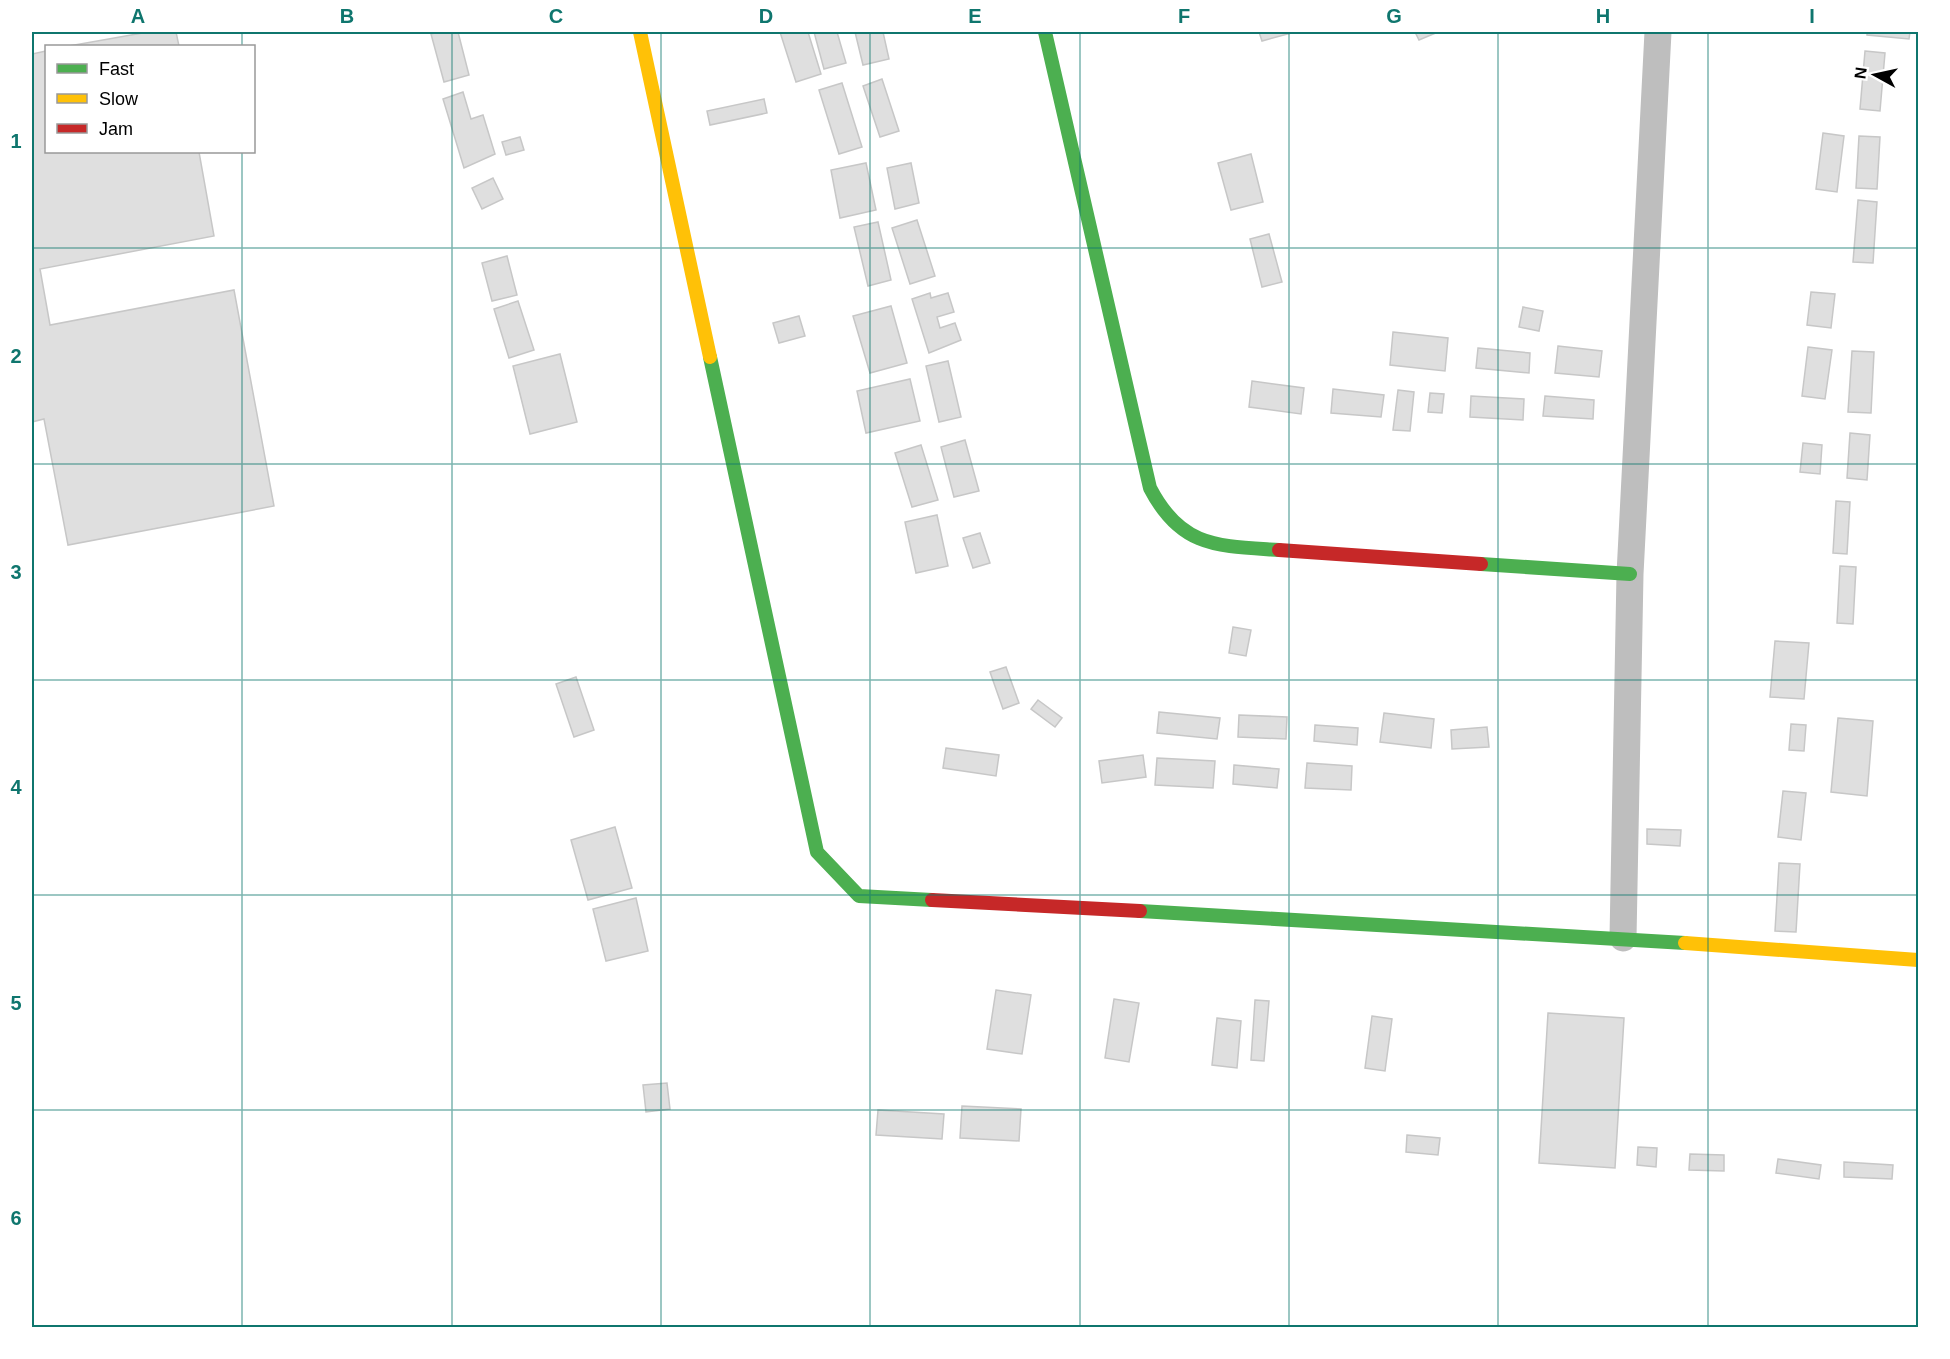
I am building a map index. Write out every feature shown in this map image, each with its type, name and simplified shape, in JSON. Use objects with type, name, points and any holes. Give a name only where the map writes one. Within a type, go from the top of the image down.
[{"type":"street","points":[[640,32],[817,852],[859,896],[1623,938],[1918,960]]},
{"type":"street","points":[[1045,32],[1150,488],[1162,513],[1180,530],[1209,542],[1239,547],[1630,574]]},
{"type":"street","points":[[1623,938],[1630,574],[1658,32]]},
{"type":"building","points":[[148,32],[176,32],[179,45],[75,45]]},
{"type":"building","points":[[458,32],[469,75],[444,82],[431,34]]},
{"type":"building","points":[[780,32],[808,32],[821,74],[796,82]]},
{"type":"building","points":[[814,32],[837,32],[846,63],[824,69]]},
{"type":"building","points":[[855,32],[883,32],[889,59],[863,65]]},
{"type":"building","points":[[1259,32],[1295,32],[1262,41]]},
{"type":"building","points":[[1415,32],[1438,32],[1419,40]]},
{"type":"building","points":[[1867,32],[1910,32],[1909,39],[1867,35]]},
{"type":"building","points":[[45,51],[45,153],[199,153],[214,236],[40,269],[50,325],[234,290],[274,506],[68,545],[44,419],[32,422],[32,54]]},
{"type":"building","points":[[1865,51],[1885,53],[1880,111],[1860,109]]},
{"type":"building","points":[[882,79],[899,131],[880,137],[863,86]]},
{"type":"building","points":[[842,83],[862,147],[839,154],[819,90]]},
{"type":"building","points":[[463,92],[471,119],[483,115],[495,154],[464,168],[443,99]]},
{"type":"building","points":[[764,99],[767,113],[710,125],[707,111]]},
{"type":"building","points":[[1823,133],[1844,136],[1837,192],[1816,189]]},
{"type":"building","points":[[1859,136],[1880,137],[1877,189],[1856,188]]},
{"type":"building","points":[[520,137],[524,150],[506,155],[502,142]]},
{"type":"building","points":[[1251,154],[1263,202],[1231,210],[1218,163]]},
{"type":"building","points":[[866,163],[876,210],[840,218],[831,170]]},
{"type":"building","points":[[911,163],[919,203],[895,209],[887,168]]},
{"type":"building","points":[[493,178],[503,199],[482,209],[472,188]]},
{"type":"building","points":[[1858,200],[1877,202],[1873,263],[1853,262]]},
{"type":"building","points":[[917,220],[935,276],[910,284],[892,228]]},
{"type":"building","points":[[878,222],[891,280],[868,286],[854,227]]},
{"type":"building","points":[[1269,234],[1282,282],[1262,287],[1250,239]]},
{"type":"building","points":[[507,256],[517,295],[492,301],[482,263]]},
{"type":"building","points":[[1811,292],[1835,294],[1831,328],[1807,325]]},
{"type":"building","points":[[930,293],[931,298],[948,293],[954,312],[937,317],[940,328],[955,323],[961,340],[929,353],[912,299]]},
{"type":"building","points":[[518,301],[534,350],[509,358],[494,309]]},
{"type":"building","points":[[891,306],[907,363],[870,373],[853,316]]},
{"type":"building","points":[[1523,307],[1543,311],[1539,331],[1519,327]]},
{"type":"building","points":[[799,316],[805,336],[779,343],[773,323]]},
{"type":"building","points":[[1393,332],[1448,338],[1445,371],[1390,365]]},
{"type":"building","points":[[1558,346],[1602,351],[1599,377],[1555,373]]},
{"type":"building","points":[[1808,347],[1832,350],[1825,399],[1802,396]]},
{"type":"building","points":[[1478,348],[1530,353],[1529,373],[1476,368]]},
{"type":"building","points":[[1852,351],[1874,352],[1871,413],[1848,412]]},
{"type":"building","points":[[560,354],[577,422],[530,434],[513,366]]},
{"type":"building","points":[[948,361],[961,417],[939,422],[926,366]]},
{"type":"building","points":[[910,379],[920,421],[866,433],[857,391]]},
{"type":"building","points":[[1252,381],[1304,388],[1301,414],[1249,407]]},
{"type":"building","points":[[1333,389],[1384,395],[1381,417],[1331,413]]},
{"type":"building","points":[[1398,390],[1414,392],[1410,431],[1393,430]]},
{"type":"building","points":[[1430,393],[1444,394],[1442,413],[1428,412]]},
{"type":"building","points":[[1471,396],[1524,399],[1523,420],[1470,417]]},
{"type":"building","points":[[1545,396],[1594,400],[1593,419],[1543,416]]},
{"type":"building","points":[[1850,433],[1870,435],[1867,480],[1847,478]]},
{"type":"building","points":[[965,440],[979,491],[954,497],[941,447]]},
{"type":"building","points":[[1803,443],[1822,445],[1820,474],[1800,472]]},
{"type":"building","points":[[921,445],[938,500],[912,507],[895,453]]},
{"type":"building","points":[[1836,501],[1850,502],[1847,554],[1833,553]]},
{"type":"building","points":[[937,515],[948,566],[916,573],[905,522]]},
{"type":"building","points":[[980,533],[990,563],[973,568],[963,538]]},
{"type":"building","points":[[1840,566],[1856,567],[1853,624],[1837,623]]},
{"type":"building","points":[[1233,627],[1251,630],[1246,656],[1229,653]]},
{"type":"building","points":[[1775,641],[1809,643],[1804,699],[1770,697]]},
{"type":"building","points":[[1006,667],[1019,703],[1003,709],[990,672]]},
{"type":"building","points":[[576,677],[594,730],[574,737],[556,684]]},
{"type":"building","points":[[1038,700],[1062,718],[1055,727],[1031,709]]},
{"type":"building","points":[[1159,712],[1220,718],[1217,739],[1157,733]]},
{"type":"building","points":[[1384,713],[1434,719],[1431,748],[1380,742]]},
{"type":"building","points":[[1239,715],[1287,717],[1286,739],[1238,737]]},
{"type":"building","points":[[1838,718],[1873,721],[1867,796],[1831,792]]},
{"type":"building","points":[[1791,724],[1806,725],[1804,751],[1789,750]]},
{"type":"building","points":[[1315,725],[1358,728],[1357,745],[1314,741]]},
{"type":"building","points":[[1487,727],[1489,747],[1452,749],[1451,730]]},
{"type":"building","points":[[946,748],[999,755],[996,776],[943,768]]},
{"type":"building","points":[[1143,755],[1146,777],[1102,783],[1099,761]]},
{"type":"building","points":[[1157,758],[1215,761],[1213,788],[1155,785]]},
{"type":"building","points":[[1307,763],[1352,766],[1351,790],[1305,788]]},
{"type":"building","points":[[1234,765],[1279,769],[1277,788],[1233,784]]},
{"type":"building","points":[[1783,791],[1806,793],[1801,840],[1778,837]]},
{"type":"building","points":[[615,827],[632,888],[588,900],[571,840]]},
{"type":"building","points":[[1647,829],[1681,830],[1680,846],[1647,844]]},
{"type":"building","points":[[1779,863],[1800,864],[1796,932],[1775,931]]},
{"type":"building","points":[[636,898],[648,951],[606,961],[593,909]]},
{"type":"building","points":[[996,990],[1031,995],[1022,1054],[987,1049]]},
{"type":"building","points":[[1114,999],[1139,1003],[1129,1062],[1105,1058]]},
{"type":"building","points":[[1255,1000],[1269,1001],[1264,1061],[1251,1060]]},
{"type":"building","points":[[1548,1013],[1624,1018],[1615,1168],[1539,1163]]},
{"type":"building","points":[[1372,1016],[1392,1019],[1385,1071],[1365,1068]]},
{"type":"building","points":[[1217,1018],[1241,1021],[1237,1068],[1212,1065]]},
{"type":"building","points":[[667,1083],[670,1109],[646,1112],[643,1085]]},
{"type":"building","points":[[962,1106],[1021,1109],[1019,1141],[960,1138]]},
{"type":"building","points":[[878,1110],[944,1114],[942,1139],[876,1135]]},
{"type":"building","points":[[1407,1135],[1440,1138],[1438,1155],[1406,1152]]},
{"type":"building","points":[[1638,1147],[1657,1148],[1656,1167],[1637,1165]]},
{"type":"building","points":[[1690,1154],[1724,1155],[1724,1171],[1689,1170]]},
{"type":"building","points":[[1778,1159],[1821,1165],[1819,1179],[1776,1173]]},
{"type":"building","points":[[1844,1162],[1893,1165],[1892,1179],[1844,1177]]},
{"type":"traffic: fast","points":[[1045,32],[1150,488],[1162,508],[1188,533],[1220,544],[1279,550]]},
{"type":"traffic: fast","points":[[710,357],[817,852],[859,896],[932,900]]},
{"type":"traffic: fast","points":[[1481,564],[1630,574]]},
{"type":"traffic: fast","points":[[1140,911],[1685,943]]},
{"type":"traffic: slow","points":[[640,32],[710,357]]},
{"type":"traffic: slow","points":[[1685,943],[1918,960]]},
{"type":"traffic: jam","points":[[1279,550],[1481,564]]},
{"type":"traffic: jam","points":[[932,900],[1140,911]]}]
